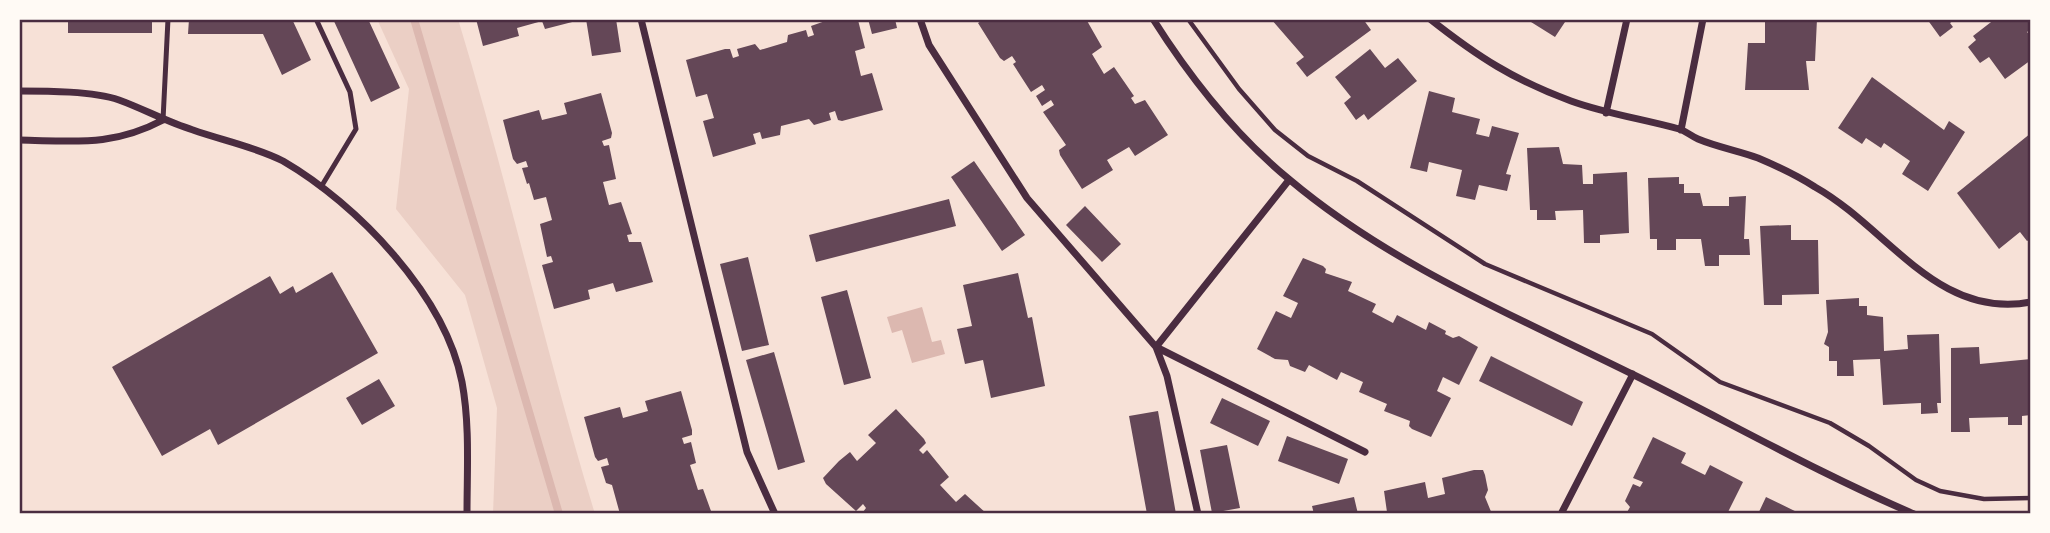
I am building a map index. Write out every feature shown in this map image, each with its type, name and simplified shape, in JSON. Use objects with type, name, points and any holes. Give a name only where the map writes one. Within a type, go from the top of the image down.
[{"type":"street","points":[[641,19],[747,452],[775,514]]},
{"type":"street","points":[[920,19],[929,45],[1027,198],[1156,347],[1167,376],[1198,514]]},
{"type":"street","points":[[1153,19],[1212,103],[1289,180],[1340,219],[1411,262],[1847,484],[1914,514]]},
{"type":"street","points":[[1430,19],[1480,59],[1522,80],[1606,113],[1681,130],[1698,139],[1759,159],[1816,187],[1868,223],[1924,275],[1955,295],[1985,304],[2014,305],[2031,302]]},
{"type":"street","points":[[1606,113],[1627,19]]},
{"type":"street","points":[[1681,130],[1703,19]]},
{"type":"street","points":[[19,91],[117,99],[163,120],[281,160],[321,187],[390,249],[418,285],[445,335],[461,379],[468,429],[467,514]]},
{"type":"street","points":[[19,140],[107,141],[137,134],[163,120]]},
{"type":"street","points":[[1156,347],[1289,180]]},
{"type":"street","points":[[1156,347],[1365,452]]},
{"type":"street","points":[[1561,514],[1633,374]]},
{"type":"lane","points":[[163,120],[168,19]]},
{"type":"lane","points":[[316,19],[350,92],[356,129],[321,187]]},
{"type":"path","points":[[1188,19],[1239,89],[1275,130],[1308,156],[1357,181],[1485,264],[1608,313],[1652,334],[1720,382],[1830,423],[1869,446],[1916,480],[1940,491],[1984,499],[2031,498]]},
{"type":"shaded area","points":[[377,19],[458,19],[595,514],[493,514],[497,408],[465,295],[396,209],[409,89]]},
{"type":"shaded area","points":[[922,307],[932,342],[941,340],[945,354],[912,363],[902,330],[892,333],[887,317]]},
{"type":"building","points":[[68,19],[152,19],[152,33],[68,33]]},
{"type":"building","points":[[189,19],[292,19],[311,60],[282,75],[263,34],[188,34]]},
{"type":"building","points":[[333,19],[368,19],[400,88],[371,102]]},
{"type":"building","points":[[476,19],[580,20],[545,29],[542,21],[517,28],[519,36],[483,46]]},
{"type":"building","points":[[586,19],[616,19],[621,52],[592,56]]},
{"type":"building","points":[[831,19],[858,20],[865,48],[855,51],[861,76],[872,73],[883,110],[842,121],[838,120],[835,111],[829,113],[831,120],[814,125],[809,119],[781,126],[780,135],[762,139],[760,132],[753,134],[756,144],[713,157],[703,121],[714,118],[707,94],[696,97],[686,60],[725,49],[730,49],[733,58],[739,56],[737,49],[755,44],[760,50],[787,42],[788,35],[806,30],[808,37],[814,35],[811,26]]},
{"type":"building","points":[[868,19],[895,19],[897,28],[872,34]]},
{"type":"building","points":[[984,19],[1086,19],[1102,47],[1092,54],[1104,74],[1114,67],[1134,96],[1131,98],[1135,104],[1145,100],[1168,135],[1135,156],[1129,147],[1107,160],[1113,170],[1082,189],[1060,155],[1059,150],[1066,145],[1043,112],[1054,105],[1051,100],[1042,106],[1036,96],[1045,90],[1042,85],[1031,92],[1013,64],[1016,62],[1012,56],[1004,61],[1000,58],[978,23]]},
{"type":"building","points":[[1271,19],[1363,19],[1371,30],[1307,77],[1296,63],[1304,57]]},
{"type":"building","points":[[1533,19],[1567,19],[1555,37],[1531,22]]},
{"type":"building","points":[[1765,19],[1817,19],[1815,61],[1806,61],[1809,90],[1745,90],[1748,43],[1765,43]]},
{"type":"building","points":[[1927,19],[1955,19],[1950,23],[1953,27],[1940,37]]},
{"type":"building","points":[[1995,19],[2031,19],[2031,29],[2027,32],[2031,37],[2031,60],[2005,79],[1989,57],[1980,63],[1968,47],[1976,40],[1973,36]]},
{"type":"building","points":[[1370,49],[1385,68],[1398,58],[1417,81],[1368,120],[1364,114],[1356,120],[1344,103],[1351,97],[1335,77]]},
{"type":"building","points":[[1872,77],[1944,130],[1949,121],[1965,132],[1928,191],[1902,174],[1910,161],[1884,143],[1881,148],[1866,138],[1862,144],[1838,128]]},
{"type":"building","points":[[1429,91],[1455,98],[1452,112],[1480,119],[1476,134],[1489,137],[1492,126],[1519,133],[1506,174],[1511,175],[1507,191],[1479,185],[1475,200],[1456,196],[1462,170],[1429,162],[1427,172],[1410,168]]},
{"type":"building","points":[[601,93],[612,133],[611,138],[602,141],[604,146],[609,145],[616,179],[603,182],[609,205],[621,202],[632,234],[627,235],[629,242],[641,242],[653,282],[616,292],[613,283],[588,290],[590,299],[554,309],[542,265],[553,262],[551,256],[547,257],[540,224],[552,220],[546,197],[534,200],[522,168],[528,167],[526,161],[517,164],[513,159],[503,120],[539,110],[542,120],[567,114],[564,103]]},
{"type":"building","points":[[2031,133],[2031,239],[2027,241],[2020,232],[1999,249],[1957,193]]},
{"type":"building","points":[[1559,147],[1563,164],[1582,165],[1583,184],[1593,184],[1593,174],[1627,172],[1629,233],[1600,235],[1600,243],[1584,243],[1583,210],[1555,211],[1556,220],[1537,220],[1537,210],[1530,210],[1527,148]]},
{"type":"building","points":[[974,161],[1025,235],[1002,251],[951,177]]},
{"type":"building","points":[[1679,177],[1679,184],[1684,184],[1684,193],[1700,193],[1703,206],[1729,206],[1729,197],[1746,196],[1744,239],[1749,239],[1750,255],[1719,255],[1719,266],[1705,266],[1701,239],[1676,239],[1676,250],[1657,250],[1657,239],[1650,239],[1648,178]]},
{"type":"building","points":[[949,199],[956,226],[816,262],[809,235]]},
{"type":"building","points":[[1085,206],[1121,244],[1102,262],[1066,225]]},
{"type":"building","points":[[1791,225],[1791,240],[1818,240],[1819,294],[1782,295],[1782,305],[1764,305],[1760,226]]},
{"type":"building","points":[[748,257],[769,345],[742,351],[720,264]]},
{"type":"building","points":[[1303,258],[1323,266],[1325,273],[1352,282],[1348,291],[1376,304],[1372,312],[1393,323],[1397,315],[1426,330],[1429,322],[1446,331],[1445,334],[1453,338],[1459,336],[1478,347],[1459,385],[1443,377],[1437,391],[1451,398],[1431,437],[1412,429],[1409,426],[1410,421],[1384,411],[1387,404],[1359,392],[1363,382],[1341,372],[1337,380],[1309,365],[1305,372],[1290,366],[1288,360],[1275,359],[1257,349],[1276,311],[1291,318],[1298,303],[1283,296]]},
{"type":"building","points":[[332,272],[378,353],[218,445],[210,429],[162,456],[112,367],[270,276],[280,294],[293,286],[296,293]]},
{"type":"building","points":[[1018,273],[1028,318],[1032,317],[1045,386],[991,398],[983,360],[965,364],[957,329],[972,326],[963,285]]},
{"type":"building","points":[[847,290],[871,378],[844,385],[821,297]]},
{"type":"building","points":[[1859,298],[1859,306],[1867,306],[1867,315],[1883,317],[1884,351],[1908,349],[1907,335],[1939,334],[1941,403],[1937,403],[1938,413],[1921,414],[1921,403],[1883,405],[1880,359],[1853,360],[1854,376],[1837,376],[1837,361],[1829,361],[1829,347],[1824,344],[1828,332],[1826,300]]},
{"type":"building","points":[[1979,347],[1980,364],[2031,359],[2031,415],[2022,416],[2022,425],[2008,425],[2008,417],[1969,418],[1970,432],[1951,432],[1951,348]]},
{"type":"building","points":[[774,352],[805,462],[778,470],[746,360]]},
{"type":"building","points":[[1491,356],[1583,402],[1572,426],[1479,381]]},
{"type":"building","points":[[379,379],[395,406],[362,425],[346,398]]},
{"type":"building","points":[[681,391],[692,430],[692,435],[682,438],[684,444],[691,442],[696,463],[690,465],[698,490],[703,489],[711,511],[703,514],[620,514],[612,485],[606,483],[601,467],[609,465],[607,458],[598,461],[595,457],[584,417],[620,407],[623,418],[648,411],[645,401]]},
{"type":"building","points":[[1222,398],[1270,421],[1258,446],[1210,423]]},
{"type":"building","points":[[896,409],[924,439],[926,443],[919,450],[923,454],[927,450],[949,477],[940,485],[956,502],[965,494],[987,514],[865,514],[863,512],[866,508],[863,504],[856,511],[826,484],[823,478],[839,461],[850,452],[857,461],[876,443],[868,435]]},
{"type":"building","points":[[1158,411],[1176,514],[1147,514],[1129,416]]},
{"type":"building","points":[[1287,436],[1348,459],[1339,484],[1278,461]]},
{"type":"building","points":[[1653,437],[1686,453],[1681,463],[1705,475],[1710,465],[1743,482],[1727,514],[1626,514],[1630,507],[1625,501],[1633,484],[1640,487],[1643,482],[1633,478]]},
{"type":"building","points":[[1227,445],[1240,508],[1212,513],[1200,450]]},
{"type":"building","points":[[1483,470],[1488,490],[1485,497],[1492,514],[1387,512],[1384,491],[1425,482],[1428,498],[1445,494],[1442,478]]},
{"type":"building","points":[[1354,497],[1358,514],[1314,514],[1312,506]]},
{"type":"building","points":[[1766,497],[1801,514],[1758,514]]},
{"type":"waterway","points":[[414,19],[559,514]]}]
